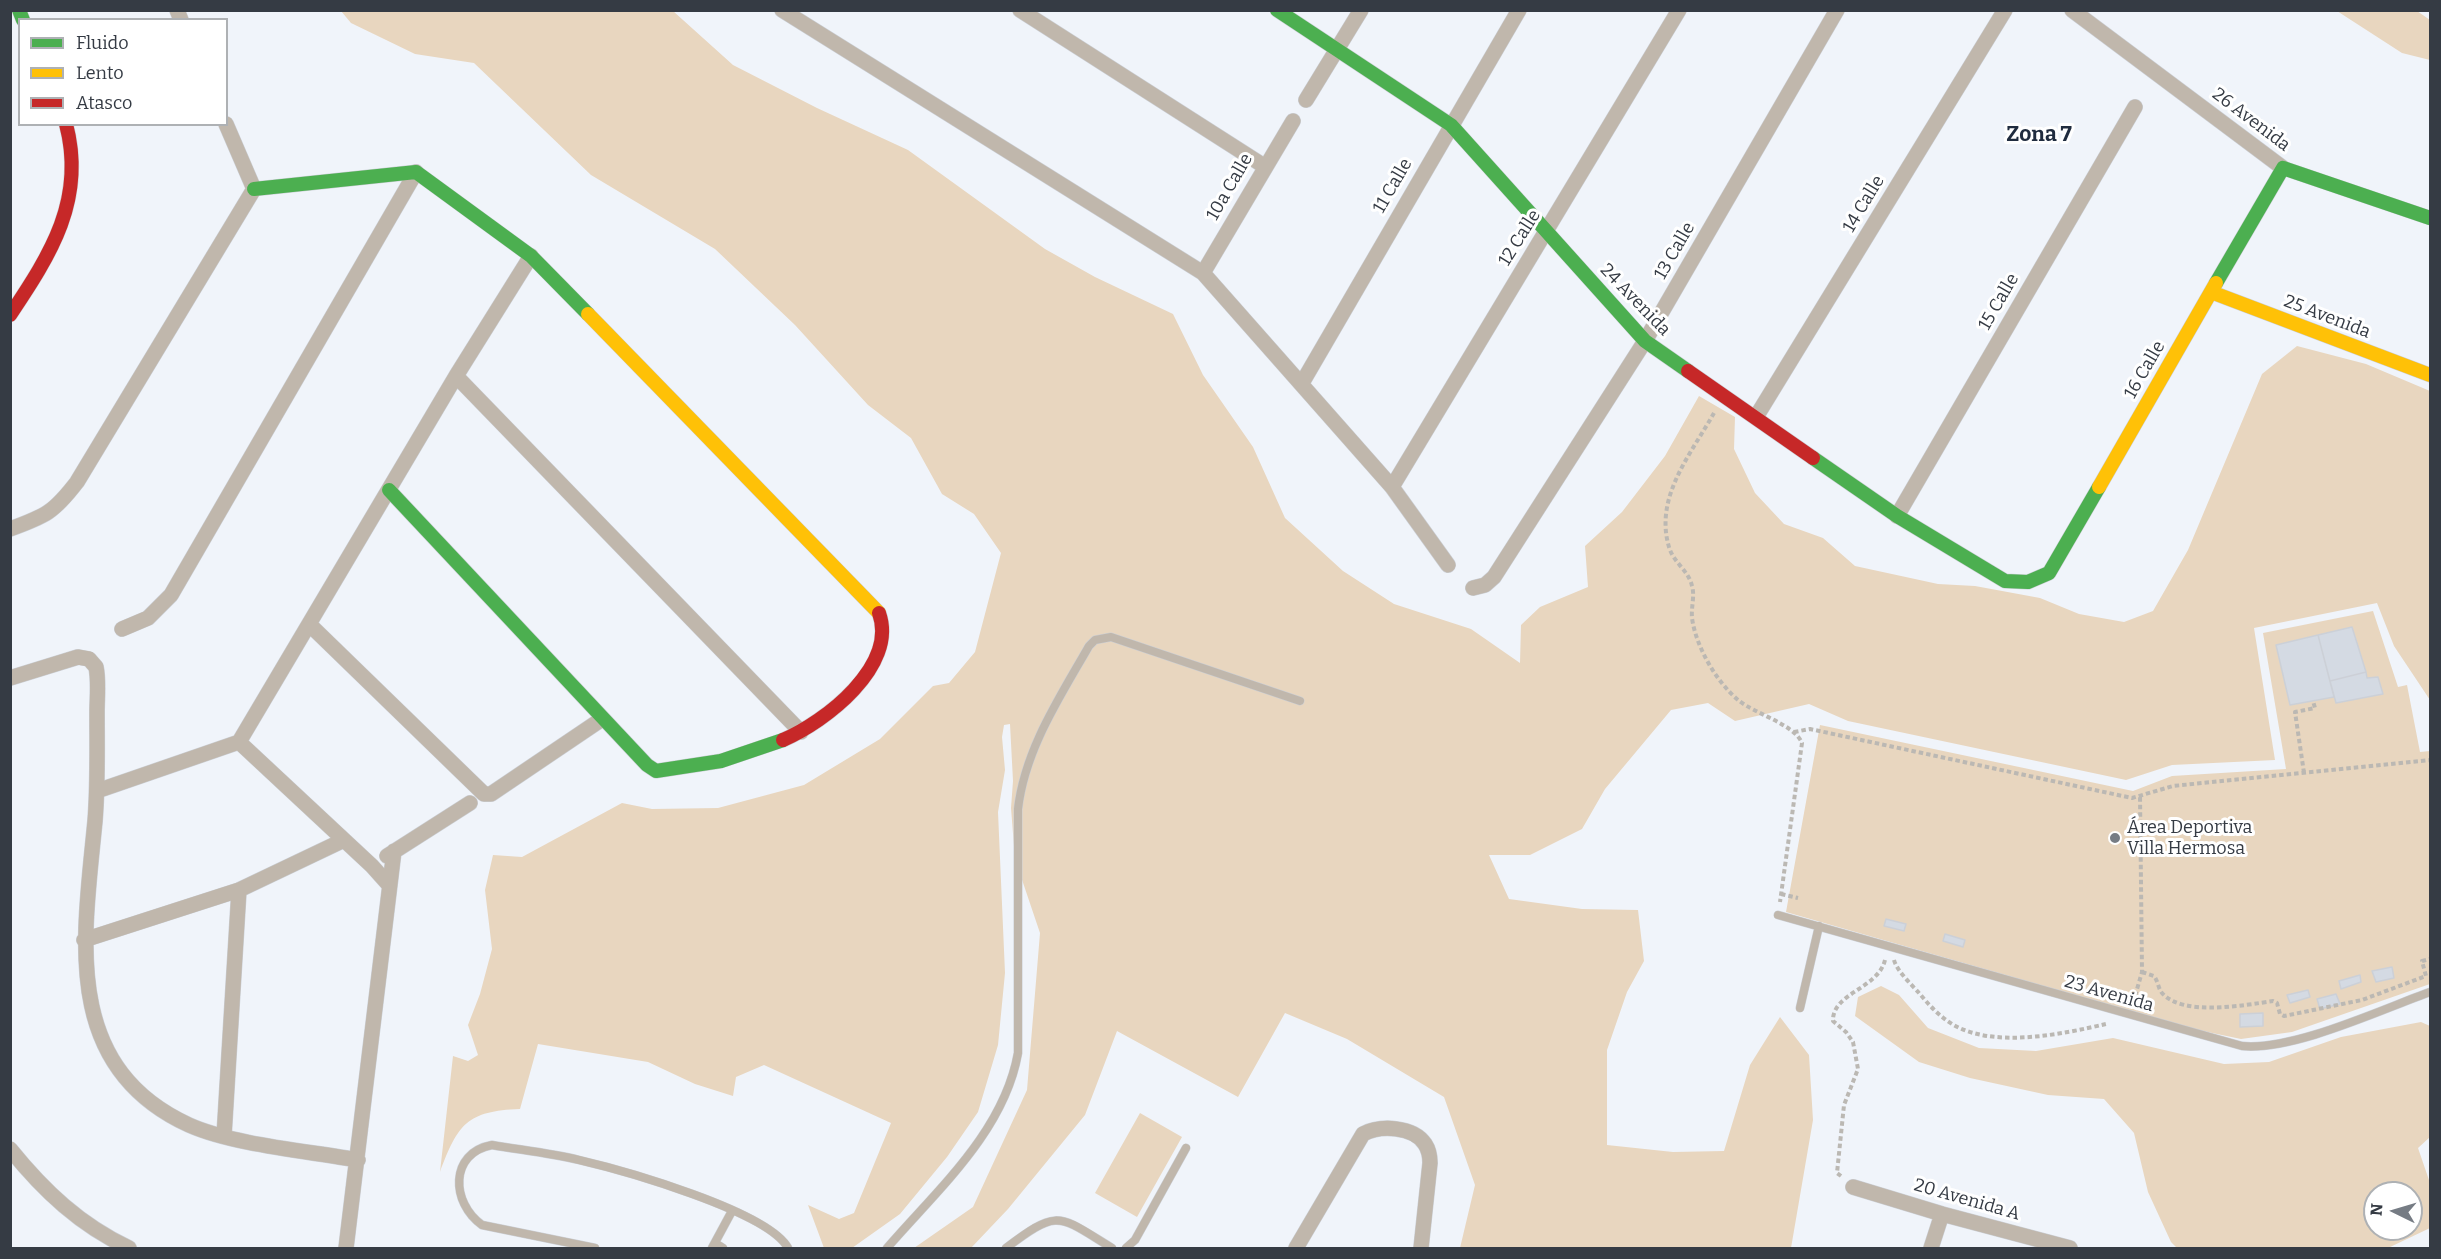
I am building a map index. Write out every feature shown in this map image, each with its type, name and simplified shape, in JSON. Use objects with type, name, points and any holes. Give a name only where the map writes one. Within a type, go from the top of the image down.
[{"type":"main road","name":"24 Avenida","points":[[1277,10],[1451,125],[1645,341],[1897,516],[2005,581],[2033,582]]},
{"type":"main road","points":[[10,315],[52,244],[69,207],[73,189],[74,153],[67,126]]},
{"type":"main road","name":"26 Avenida","points":[[2283,168],[2430,218]]},
{"type":"main road","name":"16 Calle","points":[[2033,582],[2049,573],[2283,168]]},
{"type":"main road","points":[[254,189],[416,172],[531,256],[878,611],[883,629],[882,639],[867,670],[851,693],[827,716],[801,732],[718,763],[656,771],[647,765],[602,719],[389,490]]},
{"type":"main road","name":"25 Avenida","points":[[2211,292],[2430,375]]},
{"type":"street","points":[[782,10],[1203,273],[1392,487],[1448,565]]},
{"type":"street","points":[[1020,10],[1264,166]]},
{"type":"street","points":[[1306,100],[1361,10]]},
{"type":"street","name":"11 Calle","points":[[1302,383],[1519,10]]},
{"type":"street","name":"12 Calle","points":[[1392,487],[1547,233],[1679,10]]},
{"type":"street","name":"13 Calle","points":[[1473,588],[1485,585],[1494,577],[1645,341],[1837,10]]},
{"type":"street","name":"14 Calle","points":[[1756,417],[2005,10]]},
{"type":"street","name":"26 Avenida","points":[[2072,10],[2283,168]]},
{"type":"street","name":"15 Calle","points":[[1897,516],[2135,107]]},
{"type":"street","name":"10a Calle","points":[[1203,273],[1264,166],[1293,121]]},
{"type":"street","points":[[10,529],[40,518],[57,508],[76,482],[254,189],[227,126]]},
{"type":"street","points":[[122,629],[148,618],[171,595],[416,172]]},
{"type":"street","points":[[98,791],[239,742],[456,376],[531,256]]},
{"type":"street","points":[[456,376],[801,732]]},
{"type":"street","points":[[309,624],[484,794],[490,794],[602,719]]},
{"type":"street","points":[[10,678],[78,657],[86,657],[97,670],[98,791],[84,940],[88,996],[100,1035],[131,1085],[158,1107],[189,1125],[224,1136],[358,1160]]},
{"type":"street","points":[[239,742],[372,866],[389,885]]},
{"type":"street","points":[[372,866],[470,803]]},
{"type":"street","points":[[84,940],[239,890],[344,840]]},
{"type":"street","points":[[346,1248],[394,851]]},
{"type":"street","points":[[224,1136],[239,890]]},
{"type":"street","points":[[1296,1248],[1362,1134],[1383,1127],[1414,1136],[1425,1142],[1429,1152],[1430,1163],[1421,1248]]},
{"type":"street","points":[[10,1149],[37,1182],[72,1214],[106,1238],[129,1248]]},
{"type":"street","name":"20 Avenida A","points":[[1853,1187],[1942,1214],[2070,1248]]},
{"type":"street","points":[[1931,1248],[1942,1214]]},
{"type":"lane","points":[[887,1248],[968,1156],[993,1122],[1011,1083],[1018,1053],[1018,809],[1021,786],[1043,728],[1089,646],[1095,640],[1111,637],[1300,701]]},
{"type":"lane","name":"23 Avenida","points":[[1778,915],[2128,1016],[2242,1046],[2265,1047],[2291,1042],[2430,992]]},
{"type":"lane","points":[[1800,1008],[1819,926]]},
{"type":"lane","points":[[595,1248],[482,1225],[473,1218],[461,1201],[460,1182],[466,1160],[482,1147],[492,1145],[578,1160],[670,1186],[732,1211],[776,1234],[788,1248]]},
{"type":"lane","points":[[1126,1248],[1135,1240],[1186,1148]]},
{"type":"lane","points":[[723,1248],[714,1246],[732,1211]]},
{"type":"lane","points":[[1006,1248],[1043,1222],[1056,1220],[1080,1228],[1112,1248]]},
{"type":"path","points":[[1724,397],[1671,489],[1665,513],[1665,530],[1672,555],[1692,585],[1694,628],[1720,682],[1747,706],[1794,732],[1802,743],[1778,915]]},
{"type":"path","points":[[2304,773],[2295,712],[2315,708],[2313,701]]},
{"type":"path","points":[[1794,732],[1810,729],[2132,798],[2173,786],[2430,760]]},
{"type":"path","points":[[2128,1016],[2142,972],[2139,795]]},
{"type":"path","points":[[1781,894],[1798,898]]},
{"type":"path","points":[[2142,972],[2154,976],[2163,994],[2193,1006],[2214,1008],[2273,1001],[2277,1003],[2280,1014],[2284,1016],[2361,1000],[2426,976],[2422,961],[2430,959]]},
{"type":"path","points":[[1853,1187],[1837,1173],[1844,1105],[1858,1070],[1853,1042],[1846,1032],[1833,1021],[1832,1015],[1842,1001],[1879,975],[1886,960]]},
{"type":"path","points":[[1894,962],[1935,1011],[1953,1025],[1973,1034],[2043,1035],[2106,1024]]},
{"type":"shaded area","points":[[341,11],[673,11],[733,65],[817,108],[908,150],[1045,249],[1095,277],[1173,314],[1203,375],[1253,447],[1285,518],[1343,571],[1394,604],[1471,629],[1520,663],[1521,625],[1540,607],[1588,587],[1585,546],[1622,512],[1665,456],[1699,396],[1735,417],[1734,449],[1755,493],[1784,524],[1823,538],[1855,566],[1938,584],[1975,586],[2040,598],[2079,614],[2124,622],[2153,611],[2188,550],[2262,374],[2297,346],[2366,364],[2430,391],[2430,700],[2394,646],[2377,603],[2254,628],[2275,760],[2172,765],[2126,780],[1848,721],[1809,704],[1735,721],[1708,703],[1671,710],[1605,789],[1582,829],[1530,855],[1489,855],[1509,899],[1582,909],[1638,910],[1644,961],[1627,992],[1607,1050],[1607,1145],[1673,1152],[1724,1151],[1750,1065],[1780,1017],[1809,1055],[1813,1120],[1791,1248],[1460,1248],[1475,1185],[1444,1097],[1347,1039],[1285,1013],[1238,1097],[1117,1031],[1085,1115],[1008,1209],[971,1248],[914,1248],[973,1207],[1027,1090],[1040,933],[1015,859],[1011,808],[1013,781],[1010,724],[1004,725],[1002,737],[1005,770],[998,812],[1005,973],[998,1045],[978,1112],[947,1157],[900,1214],[852,1248],[824,1248],[808,1205],[839,1219],[854,1213],[891,1123],[764,1065],[736,1077],[733,1096],[695,1084],[648,1062],[538,1044],[520,1109],[488,1113],[467,1123],[453,1142],[440,1172],[453,1056],[468,1061],[478,1055],[468,1025],[480,994],[492,949],[485,890],[493,855],[522,857],[622,803],[652,809],[718,808],[804,785],[880,739],[933,686],[949,683],[975,652],[1001,553],[974,514],[942,494],[911,438],[868,405],[795,325],[715,249],[591,175],[474,63],[415,54],[351,23]]},
{"type":"shaded area","points":[[2337,11],[2417,11],[2430,20],[2430,60],[2402,53]]},
{"type":"shaded area","name":"Área Deportiva Villa Hermosa","points":[[2373,611],[2398,687],[2407,685],[2420,752],[2430,751],[2430,984],[2292,1032],[2241,1039],[2193,1029],[1786,912],[1820,725],[2133,791],[2172,776],[2286,769],[2263,633]]},
{"type":"shaded area","points":[[1881,986],[1899,995],[1928,1028],[1979,1048],[2036,1051],[2113,1038],[2224,1064],[2269,1062],[2341,1037],[2421,1022],[2430,1026],[2430,1137],[2418,1148],[2430,1183],[2430,1228],[2423,1231],[2423,1181],[2363,1181],[2363,1241],[2403,1241],[2388,1248],[2177,1248],[2171,1242],[2148,1192],[2134,1133],[2104,1099],[2048,1095],[1970,1078],[1919,1062],[1855,1016],[1858,997]]},
{"type":"shaded area","points":[[1140,1113],[1182,1137],[1137,1217],[1095,1193]]},
{"type":"building","points":[[2352,627],[2366,672],[2330,681],[2318,635]]},
{"type":"building","points":[[2318,635],[2334,697],[2290,705],[2276,645]]},
{"type":"building","points":[[2366,672],[2367,678],[2378,677],[2383,694],[2336,703],[2330,681]]},
{"type":"building","points":[[1886,919],[1906,924],[1904,931],[1884,926]]},
{"type":"building","points":[[1945,934],[1965,940],[1963,947],[1943,941]]},
{"type":"building","points":[[2392,967],[2394,978],[2376,982],[2372,971]]},
{"type":"building","points":[[2360,975],[2361,982],[2341,989],[2339,981]]},
{"type":"building","points":[[2308,990],[2310,997],[2290,1003],[2287,995]]},
{"type":"building","points":[[2336,994],[2340,1004],[2320,1009],[2317,999]]},
{"type":"building","points":[[2263,1013],[2263,1026],[2240,1027],[2240,1014]]},
{"type":"traffic: fast","points":[[19,10],[22,18]]},
{"type":"traffic: fast","points":[[1277,10],[1451,125],[1645,341],[1688,371]]},
{"type":"traffic: fast","points":[[2216,283],[2283,168],[2430,218]]},
{"type":"traffic: fast","points":[[254,189],[416,172],[531,256],[588,314]]},
{"type":"traffic: fast","points":[[1813,458],[1897,516],[2005,581],[2028,582],[2049,573],[2099,487]]},
{"type":"traffic: fast","points":[[389,490],[647,765],[656,771],[721,761],[783,740]]},
{"type":"traffic: slow","points":[[2099,487],[2216,283]]},
{"type":"traffic: slow","points":[[2211,292],[2430,375]]},
{"type":"traffic: slow","points":[[588,314],[879,613]]},
{"type":"traffic: jam","points":[[10,315],[39,270],[61,225],[68,201],[71,177],[71,151],[66,126]]},
{"type":"traffic: jam","points":[[1688,371],[1813,458]]},
{"type":"traffic: jam","points":[[783,740],[800,732],[837,706],[868,672],[878,653],[882,633],[879,613]]},
{"type":"place","name":"Área Deportiva Villa Hermosa","points":[[2115,838]]},
{"type":"district","name":"Zona 7","points":[[2039,135]]}]
